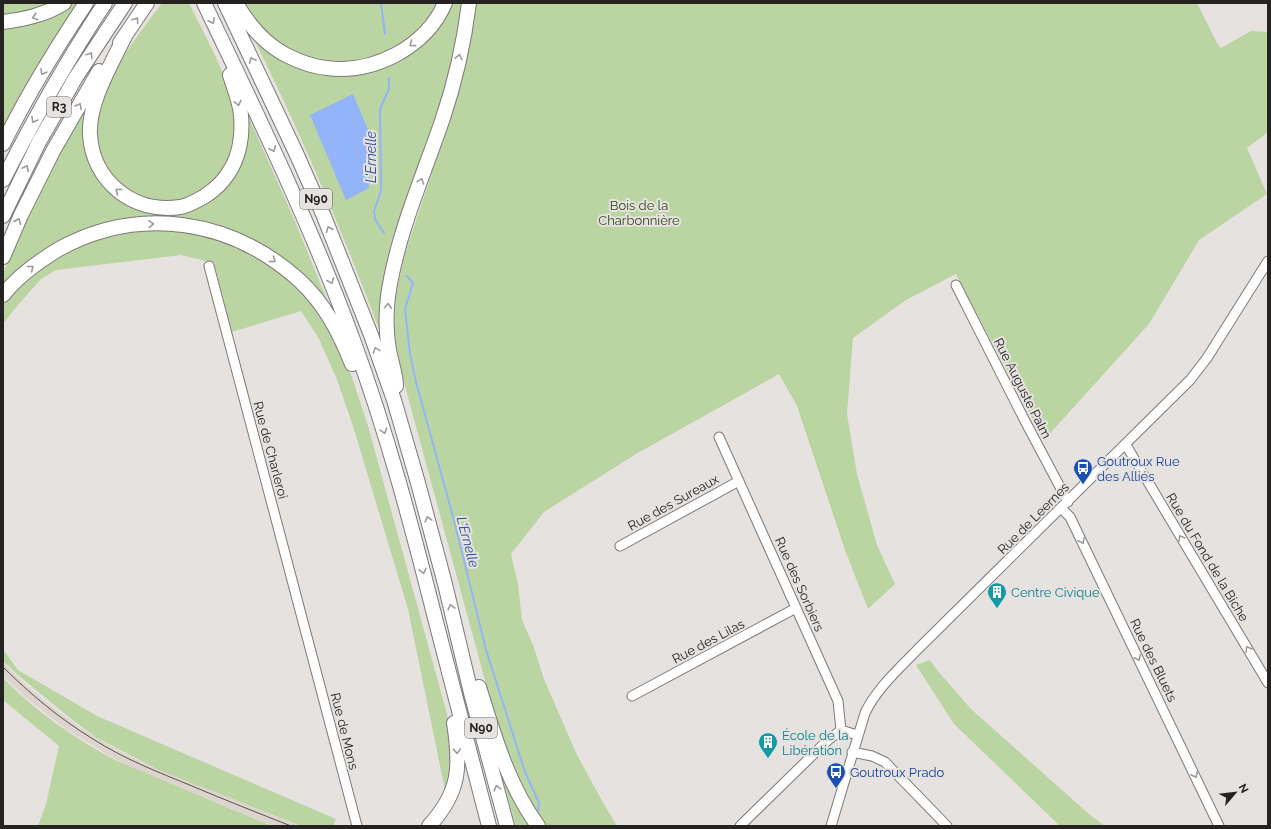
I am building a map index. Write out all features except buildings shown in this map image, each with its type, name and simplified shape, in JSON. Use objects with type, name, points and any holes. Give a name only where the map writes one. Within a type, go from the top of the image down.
[{"type":"highway","points":[[3,22],[41,15],[64,3]]},
{"type":"highway","points":[[3,144],[54,53],[86,3]]},
{"type":"highway","name":"R3","points":[[3,180],[26,134],[63,69],[105,3]]},
{"type":"highway","name":"R3","points":[[3,216],[39,142],[76,77],[125,3]]},
{"type":"highway","points":[[3,257],[21,215],[53,151],[105,60],[125,36],[147,3]]},
{"type":"highway","name":"N90","points":[[204,3],[280,163],[317,248],[372,394],[399,481],[489,826]]},
{"type":"highway","name":"N90","points":[[225,3],[297,155],[323,214],[353,288],[394,400],[418,483],[457,630],[471,693],[507,826]]},
{"type":"highway","points":[[236,3],[253,28],[270,44],[286,55],[309,64],[327,68],[348,69],[386,60],[404,50],[419,39],[431,26],[445,3]]},
{"type":"highway","points":[[394,400],[396,384],[389,348],[387,320],[388,296],[393,268],[403,230],[452,88],[461,48],[468,3]]},
{"type":"highway","points":[[125,36],[100,88],[92,114],[90,135],[94,157],[103,175],[114,188],[128,198],[144,205],[164,208],[182,207],[199,200],[216,189],[227,177],[238,156],[241,138],[241,115],[235,89],[225,61],[221,38]]},
{"type":"highway","points":[[3,295],[8,288],[48,256],[72,242],[97,232],[148,223],[194,227],[220,233],[263,252],[299,280],[316,298],[332,320],[354,368],[372,394]]},
{"type":"highway","points":[[457,630],[468,650],[486,710],[509,774],[520,799],[538,826]]},
{"type":"highway","points":[[429,826],[437,818],[454,787],[458,766],[457,744],[453,719],[456,699]]},
{"type":"street","name":"Rue de Leernes","points":[[831,826],[864,713],[878,691],[1190,380],[1207,358],[1268,261]]},
{"type":"street","name":"Rue de Charleroi","points":[[209,266],[308,642]]},
{"type":"street","name":"Rue Auguste Palm","points":[[956,285],[1025,420],[1065,505]]},
{"type":"street","name":"Rue des Sorbiers","points":[[719,437],[838,701],[841,730]]},
{"type":"street","name":"Rue du Fond de la Biche","points":[[1126,445],[1268,683]]},
{"type":"street","name":"Rue des Sureaux","points":[[620,546],[738,481]]},
{"type":"street","name":"Rue des Bluets","points":[[1065,505],[1219,826]]},
{"type":"street","name":"Rue des Lilas","points":[[632,696],[796,608]]},
{"type":"street","name":"Rue de Mons","points":[[308,642],[357,826]]},
{"type":"street","points":[[740,826],[827,741],[841,730],[857,735]]},
{"type":"street","points":[[852,752],[872,756],[885,762],[947,826]]},
{"type":"shaded area","points":[[3,662],[27,686],[52,707],[84,730],[117,750],[148,765],[299,826],[274,826],[128,766],[66,729],[25,697],[3,676]]},
{"type":"green space","points":[[3,3],[50,3],[44,7],[3,16]]},
{"type":"green space","points":[[71,3],[77,3],[3,130],[3,27],[52,15]]},
{"type":"green space","points":[[162,3],[189,3],[220,66],[231,99],[235,133],[234,145],[230,155],[215,180],[199,193],[181,200],[161,201],[142,197],[124,188],[110,174],[100,155],[97,131],[100,107],[110,80],[130,46]]},
{"type":"green space","points":[[244,3],[437,3],[420,28],[407,40],[376,56],[359,60],[342,61],[324,60],[307,56],[277,41],[253,17]]},
{"type":"green space","points":[[450,3],[465,3],[458,45],[382,337],[320,181],[249,29],[285,58],[381,66]],"holes":[[[353,95],[373,141],[369,188]]]},
{"type":"green space","name":"Bois de la Charbonnière","points":[[476,3],[1197,3],[1221,48],[1251,31],[1268,32],[1268,132],[1247,148],[1267,194],[1199,240],[1149,324],[1044,440],[956,274],[906,300],[853,338],[847,414],[857,474],[877,545],[895,584],[868,609],[845,550],[797,406],[779,374],[636,454],[544,512],[511,554],[518,584],[522,620],[533,645],[544,679],[576,753],[617,826],[546,826],[521,786],[492,706],[399,364],[394,327],[396,297],[403,260],[459,91]]},
{"type":"green space","points":[[92,97],[87,146],[137,207],[215,196],[246,111],[294,219],[332,312],[241,236],[120,222],[3,289],[3,273],[31,210],[60,153]]},
{"type":"green space","points":[[160,230],[187,232],[212,237],[239,248],[272,266],[298,288],[318,310],[337,343],[352,377],[368,426],[447,714],[453,745],[452,777],[446,795],[408,609],[353,426],[336,377],[318,337],[301,311],[232,332],[214,263],[181,255],[56,270],[41,279],[3,324],[3,305],[38,271],[63,254],[83,244],[135,231]]},
{"type":"green space","points":[[3,649],[18,670],[97,716],[336,819],[333,826],[301,826],[159,770],[97,738],[70,718],[3,661]]},
{"type":"green space","points":[[930,660],[971,709],[1090,815],[1105,826],[1060,826],[954,724],[916,665]]},
{"type":"green space","points":[[3,678],[42,713],[85,743],[115,760],[272,826],[38,826],[46,804],[59,746],[3,700]]},
{"type":"green space","points":[[497,760],[533,826],[516,826]]},
{"type":"water","points":[[353,94],[373,141],[369,188],[346,200],[310,115]]},
{"type":"waterway","name":"L'Ernelle","points":[[381,3],[385,34]]},
{"type":"waterway","name":"L'Ernelle","points":[[384,233],[375,219],[374,211],[381,191],[380,109],[389,89],[389,78]]},
{"type":"waterway","name":"L'Ernelle","points":[[407,276],[413,283],[405,309],[410,354],[416,382],[455,524],[486,650],[525,772],[539,803],[538,810]]},
{"type":"tram line","points":[[3,667],[57,715],[105,746],[154,770],[291,826]]},
{"type":"place","name":"Goutroux Rue des Alliés","points":[[1083,485]]},
{"type":"place","name":"Centre Civique","points":[[997,609]]},
{"type":"place","name":"École de la Libération","points":[[768,759]]},
{"type":"place","name":"Goutroux Prado","points":[[836,789]]}]
